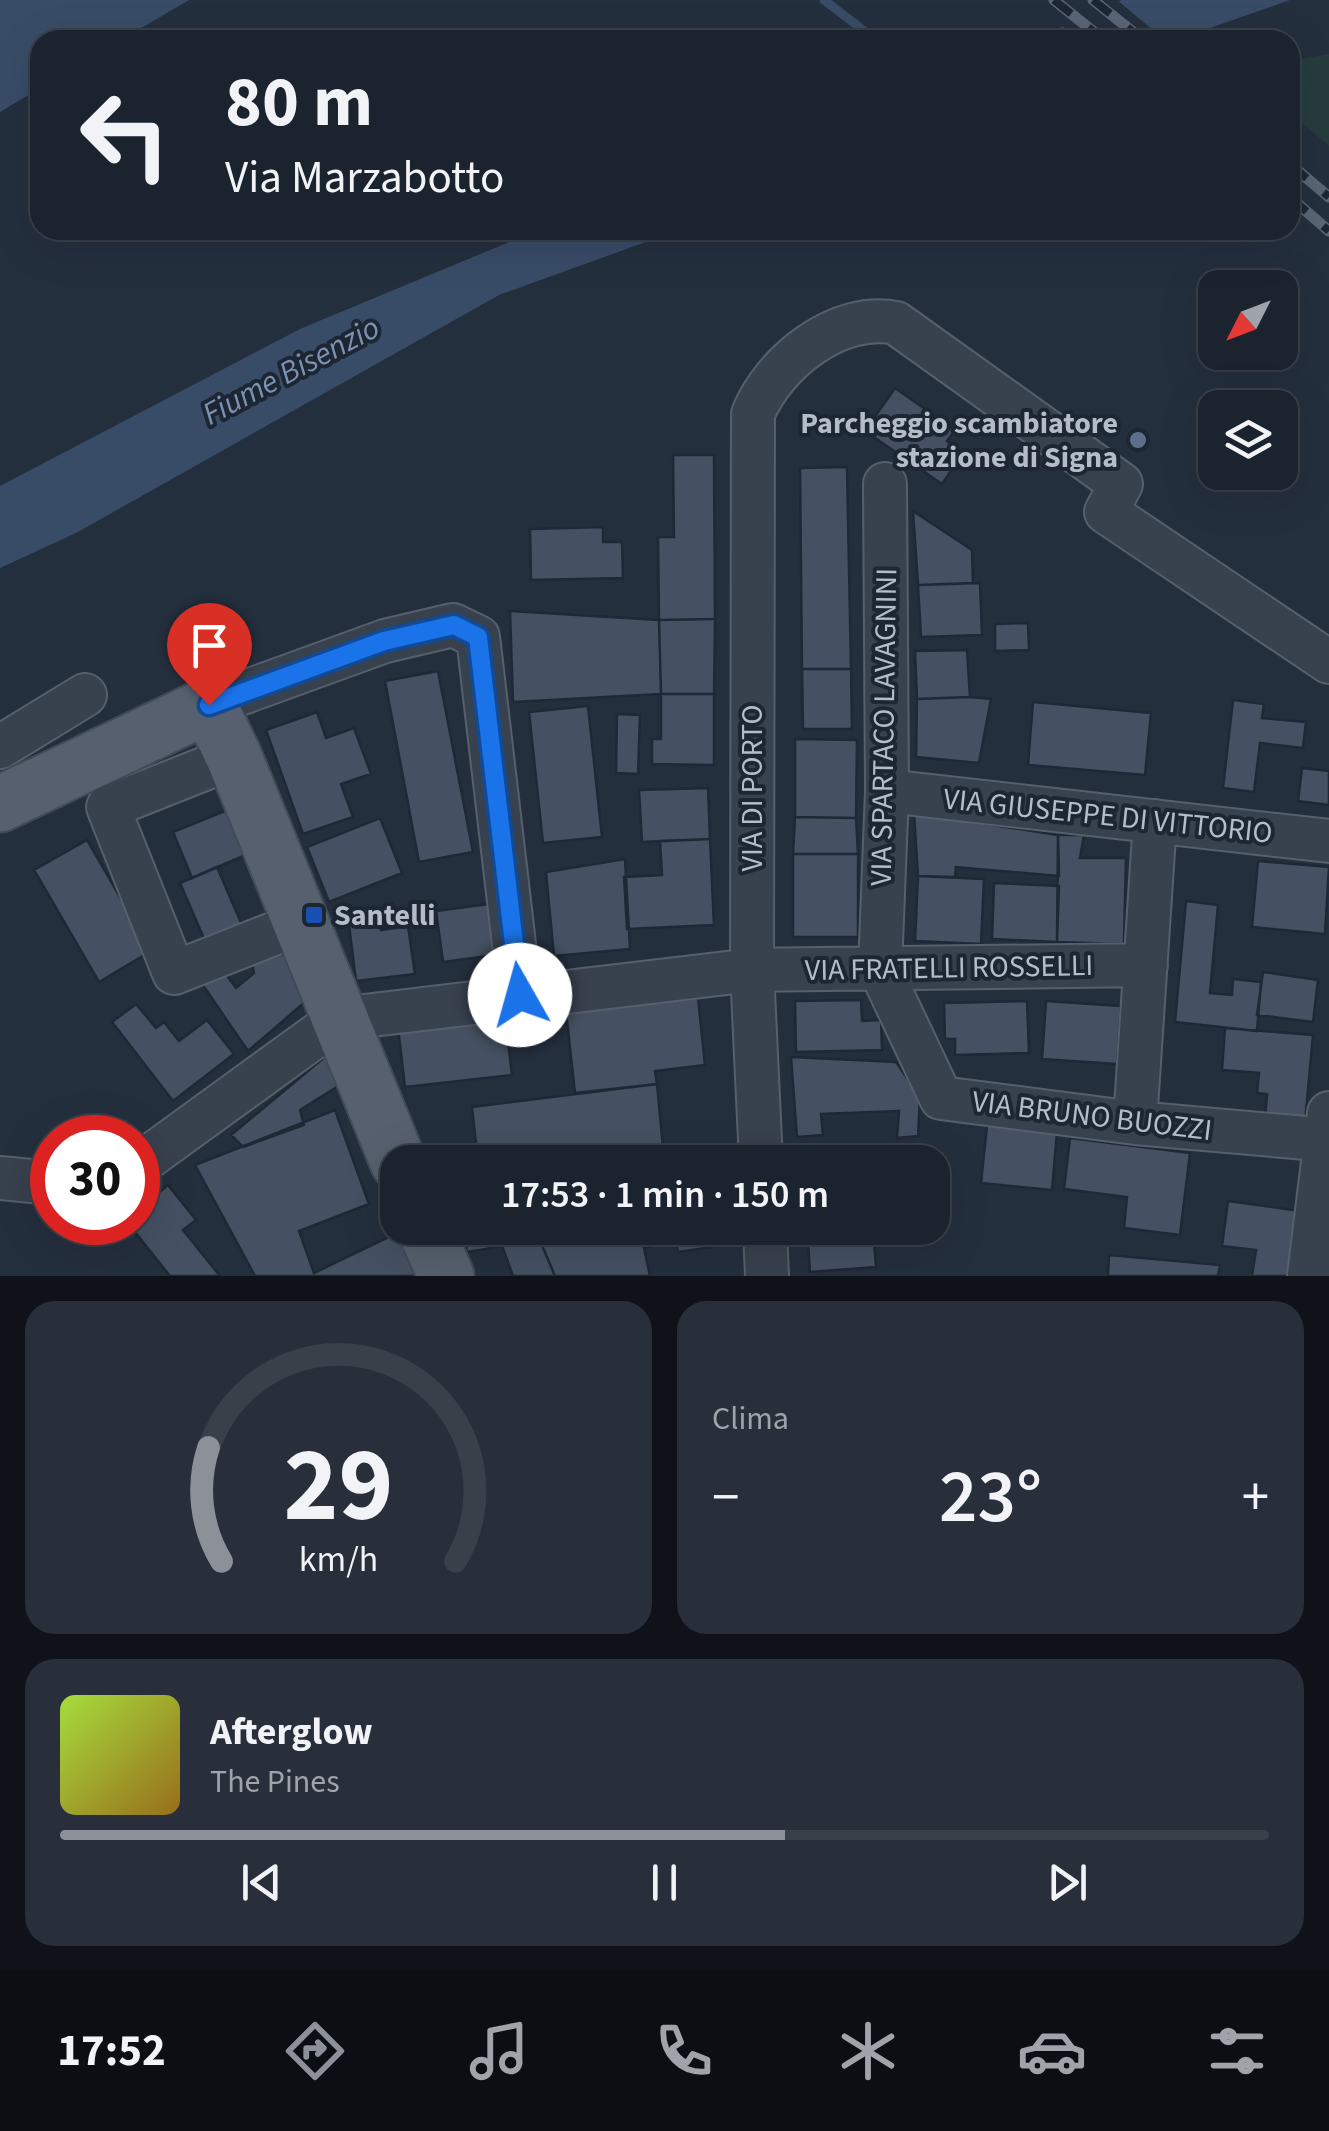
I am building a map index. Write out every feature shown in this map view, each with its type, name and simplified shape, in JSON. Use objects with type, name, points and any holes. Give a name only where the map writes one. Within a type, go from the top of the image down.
[{"type":"main road","points":[[0,804],[209,705],[234,757],[391,1145]]},
{"type":"main road","points":[[432,1245],[446,1276]]},
{"type":"street","name":"VIA DI PORTO","points":[[761,1145],[752,970],[754,414],[764,387],[795,354],[870,318],[896,323],[1121,484],[1106,512],[1329,662]]},
{"type":"street","name":"VIA SPARTACO LAVAGNINI","points":[[880,969],[886,791],[885,484]]},
{"type":"street","points":[[209,705],[384,641],[454,625],[478,637],[520,995]]},
{"type":"street","points":[[0,747],[84,694]]},
{"type":"street","points":[[234,757],[108,807],[174,973],[301,923]]},
{"type":"street","name":"VIA GIUSEPPE DI VITTORIO","points":[[886,791],[1329,841]]},
{"type":"street","points":[[1135,1122],[1155,821]]},
{"type":"street","name":"VIA FRATELLI ROSSELLI","points":[[338,1019],[752,970],[1146,965]]},
{"type":"street","name":"VIA BRUNO BUOZZI","points":[[880,969],[941,1098],[1135,1122],[1328,1131]]},
{"type":"street","points":[[160,1149],[338,1019]]},
{"type":"street","points":[[1308,1276],[1328,1131]]},
{"type":"street","points":[[0,1178],[30,1181]]},
{"type":"street","points":[[766,1245],[767,1276]]},
{"type":"green space","points":[[1329,54],[1329,146],[1300,121],[1300,59]]},
{"type":"water","points":[[0,0],[189,0],[138,30],[30,30],[30,94],[0,112]]},
{"type":"water","points":[[1122,0],[1290,0],[1204,30],[1054,30]]},
{"type":"water","name":"Fiume Bisenzio","points":[[514,240],[651,240],[499,295],[76,533],[0,568],[0,486],[300,329]]},
{"type":"pier","points":[[1117,0],[1153,30],[1067,30],[1060,24]]},
{"type":"building","points":[[895,388],[955,430],[947,441],[963,453],[942,484],[865,431]]},
{"type":"building","points":[[673,455],[714,455],[715,619],[659,620],[658,537],[674,537]]},
{"type":"building","points":[[847,467],[851,669],[802,669],[800,468]]},
{"type":"building","points":[[913,511],[972,550],[973,583],[918,585]]},
{"type":"building","points":[[603,527],[603,542],[622,542],[623,578],[531,580],[530,529]]},
{"type":"building","points":[[980,583],[982,635],[921,637],[918,585]]},
{"type":"building","points":[[510,611],[659,620],[661,694],[513,702]]},
{"type":"building","points":[[715,619],[714,694],[661,694],[659,620]]},
{"type":"building","points":[[1028,623],[1029,650],[995,651],[995,624]]},
{"type":"building","points":[[967,650],[970,697],[917,699],[915,651]]},
{"type":"building","points":[[802,669],[851,669],[852,729],[803,729]]},
{"type":"building","points":[[438,671],[473,852],[419,862],[385,681]]},
{"type":"building","points":[[661,694],[714,694],[714,765],[652,764],[652,739],[661,739]]},
{"type":"building","points":[[917,699],[991,699],[979,763],[916,757]]},
{"type":"building","points":[[1233,700],[1264,704],[1262,718],[1306,722],[1303,748],[1260,743],[1254,792],[1223,788]]},
{"type":"building","points":[[1033,702],[1151,713],[1145,775],[1028,765]]},
{"type":"building","points":[[588,706],[602,837],[543,843],[529,712]]},
{"type":"building","points":[[317,712],[326,738],[354,728],[371,774],[341,784],[353,817],[303,834],[266,730]]},
{"type":"building","points":[[617,714],[640,715],[638,774],[616,773]]},
{"type":"building","points":[[795,739],[857,740],[856,818],[795,817]]},
{"type":"building","points":[[1302,768],[1329,771],[1329,805],[1298,801]]},
{"type":"building","points":[[708,788],[710,839],[642,842],[639,790]]},
{"type":"building","points":[[237,806],[255,851],[192,878],[173,832]]},
{"type":"building","points":[[914,813],[1058,835],[1059,876],[956,867],[955,877],[918,876]]},
{"type":"building","points":[[795,817],[856,818],[858,854],[793,854]]},
{"type":"building","points":[[380,818],[402,873],[329,902],[307,847]]},
{"type":"building","points":[[1058,835],[1084,835],[1080,858],[1126,858],[1124,944],[1057,942]]},
{"type":"building","points":[[710,839],[714,925],[627,929],[624,877],[662,875],[660,841]]},
{"type":"building","points":[[87,840],[151,951],[99,982],[34,870]]},
{"type":"building","points":[[793,854],[858,854],[858,937],[793,937]]},
{"type":"building","points":[[625,859],[630,949],[554,956],[546,872]]},
{"type":"building","points":[[1258,861],[1329,867],[1325,934],[1252,927]]},
{"type":"building","points":[[217,867],[245,932],[208,948],[180,883]]},
{"type":"building","points":[[918,876],[984,879],[981,944],[915,941]]},
{"type":"building","points":[[994,883],[1059,886],[1057,942],[992,939]]},
{"type":"building","points":[[1186,901],[1218,905],[1210,993],[1232,995],[1233,979],[1261,982],[1257,1031],[1175,1022]]},
{"type":"building","points":[[489,904],[496,955],[443,962],[436,911]]},
{"type":"building","points":[[379,914],[381,930],[408,926],[415,974],[356,981],[348,917]]},
{"type":"building","points":[[287,953],[305,1002],[248,1051],[198,978],[225,973],[236,988],[254,973],[252,963]]},
{"type":"building","points":[[1263,972],[1318,980],[1313,1022],[1257,1015]]},
{"type":"building","points":[[698,998],[705,1065],[655,1071],[657,1084],[575,1093],[566,1012]]},
{"type":"building","points":[[861,1000],[862,1021],[881,1020],[882,1050],[796,1052],[795,1001]]},
{"type":"building","points":[[1027,1001],[1029,1053],[955,1055],[955,1039],[945,1039],[944,1003]]},
{"type":"building","points":[[1046,1001],[1121,1006],[1117,1064],[1042,1059]]},
{"type":"building","points":[[136,1004],[156,1028],[164,1022],[179,1041],[207,1020],[234,1054],[173,1101],[112,1022]]},
{"type":"building","points":[[505,1017],[512,1075],[405,1087],[398,1028]]},
{"type":"building","points":[[1225,1028],[1313,1035],[1305,1122],[1265,1119],[1267,1094],[1257,1093],[1259,1073],[1222,1070]]},
{"type":"building","points":[[326,1056],[343,1083],[300,1110],[304,1125],[243,1147],[231,1135]]},
{"type":"building","points":[[791,1057],[896,1062],[920,1097],[918,1136],[897,1138],[899,1111],[821,1114],[823,1135],[797,1137]]},
{"type":"building","points":[[657,1084],[663,1145],[476,1145],[472,1107]]},
{"type":"building","points":[[335,1110],[369,1204],[299,1231],[314,1273],[380,1241],[380,1245],[408,1245],[422,1276],[255,1276],[195,1165]]},
{"type":"building","points":[[987,1125],[1057,1132],[1052,1190],[981,1183]]},
{"type":"building","points":[[1070,1138],[1190,1153],[1180,1235],[1124,1228],[1127,1197],[1064,1189]]},
{"type":"building","points":[[168,1185],[196,1220],[183,1230],[220,1276],[170,1276],[145,1245],[160,1245],[160,1192]]},
{"type":"building","points":[[1228,1201],[1300,1211],[1292,1276],[1252,1276],[1256,1250],[1222,1246]]},
{"type":"building","points":[[466,1245],[510,1245],[467,1252]]},
{"type":"building","points":[[542,1245],[656,1245],[644,1248],[650,1276],[555,1276]]},
{"type":"building","points":[[542,1245],[555,1276],[513,1276],[502,1246]]},
{"type":"building","points":[[677,1245],[712,1245],[712,1247],[678,1252]]},
{"type":"building","points":[[808,1245],[874,1245],[876,1267],[810,1272]]},
{"type":"building","points":[[1109,1255],[1220,1265],[1218,1276],[1108,1276]]},
{"type":"waterway","points":[[824,0],[863,30]]},
{"type":"railway","points":[[1054,0],[1092,30]]},
{"type":"railway","points":[[1093,0],[1130,30]]},
{"type":"railway","points":[[1300,172],[1329,197]]},
{"type":"railway","points":[[1300,206],[1329,231]]},
{"type":"place","name":"Parcheggio scambiatore stazione di Signa","points":[[1138,440]]},
{"type":"place","name":"Santelli","points":[[314,915]]},
{"type":"route","points":[[209,705],[384,641],[454,625],[478,637],[520,995]]}]
